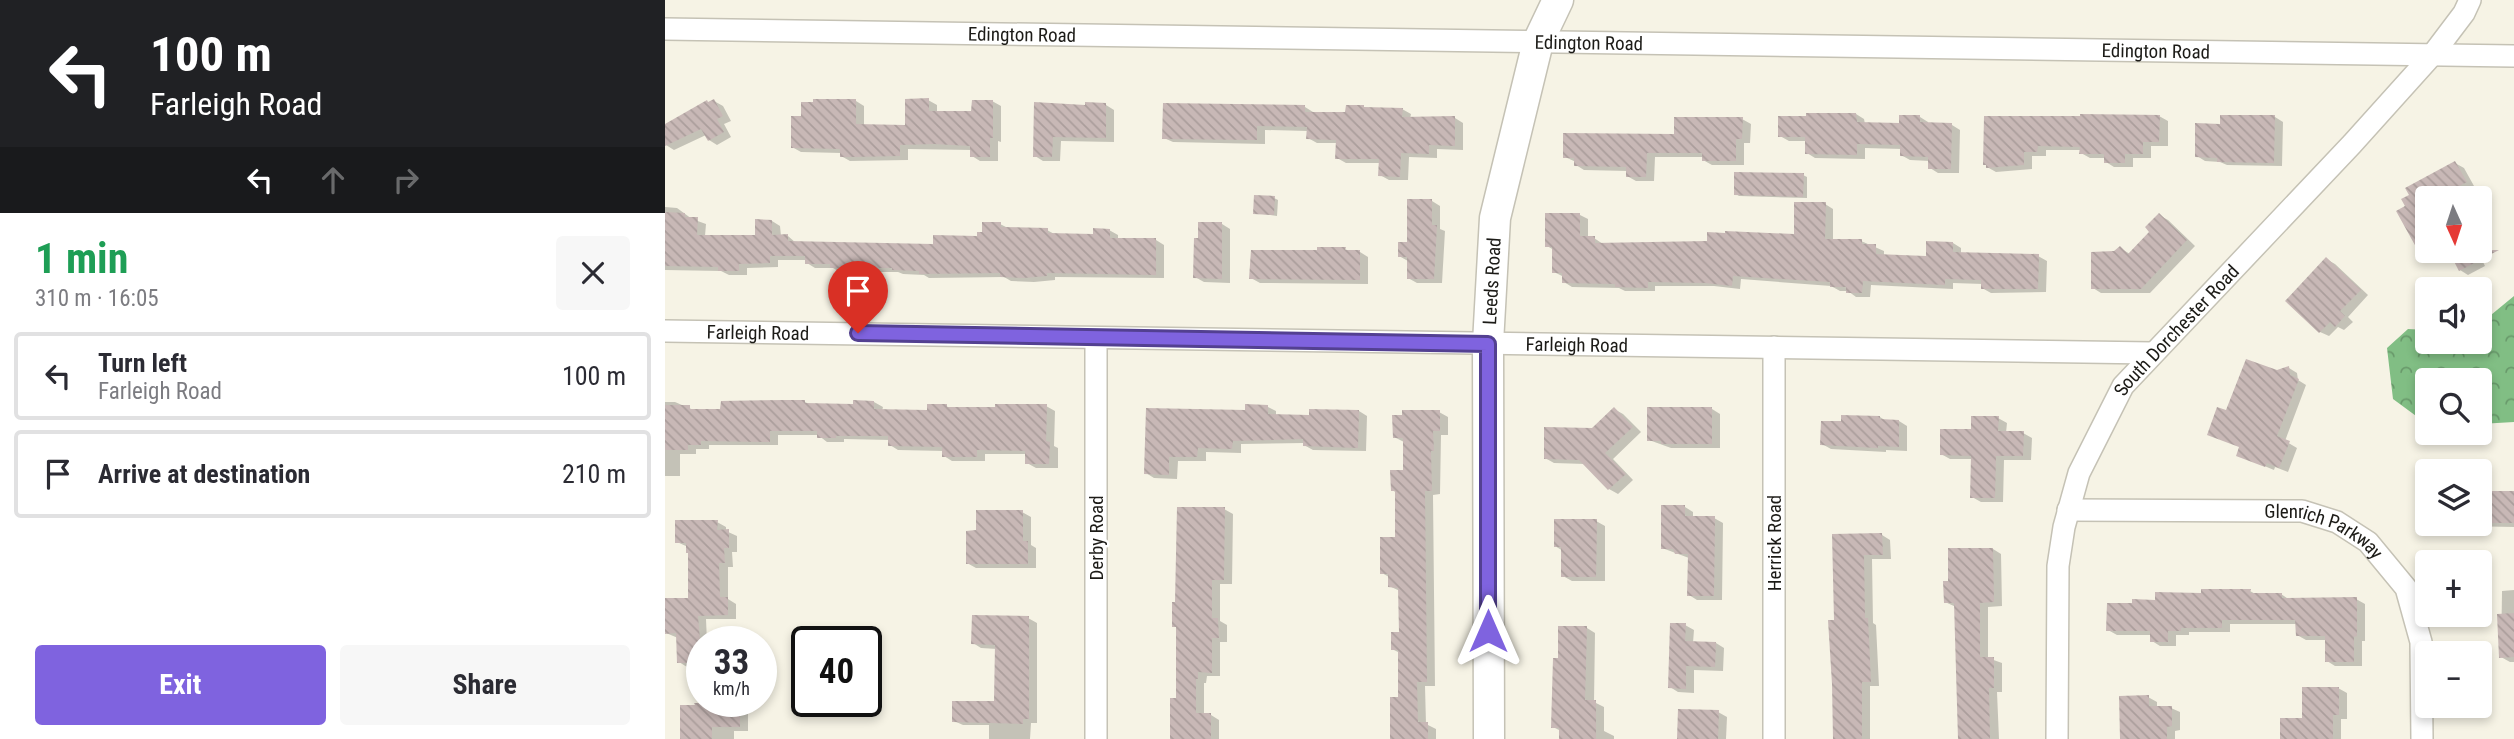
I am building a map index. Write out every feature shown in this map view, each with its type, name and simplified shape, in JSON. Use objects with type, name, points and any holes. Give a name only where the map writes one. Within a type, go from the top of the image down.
[{"type":"street","name":"Leeds Road","points":[[1489,739],[1488,344],[1495,218],[1538,42],[1558,0]]},
{"type":"street","name":"South Dorchester Road","points":[[2057,739],[2058,566],[2068,510],[2079,473],[2123,386],[2434,54],[2464,13],[2470,0]]},
{"type":"street","name":"Edington Road","points":[[665,29],[2514,56]]},
{"type":"street","name":"Farleigh Road","points":[[665,331],[2152,354]]},
{"type":"street","name":"Derby Road","points":[[1095,338],[1095,739]]},
{"type":"street","name":"Herrick Road","points":[[1774,347],[1774,739]]},
{"type":"street","name":"Glenrich Parkway","points":[[2068,510],[2302,511],[2337,522],[2368,542],[2406,588],[2421,642],[2422,739]]},
{"type":"green space","points":[[2514,296],[2514,422],[2492,423],[2492,368],[2415,368],[2415,415],[2393,399],[2387,348],[2408,329],[2415,329],[2415,354],[2492,354],[2492,314]]},
{"type":"building","points":[[929,98],[929,111],[971,111],[972,100],[993,100],[990,157],[970,157],[970,146],[934,144],[900,145],[900,156],[840,157],[840,149],[791,148],[791,116],[801,116],[801,102],[813,102],[813,99],[856,99],[856,124],[905,125],[905,99]]},
{"type":"building","points":[[714,99],[723,116],[717,119],[724,132],[708,141],[701,129],[665,146],[665,124],[707,100],[708,102]]},
{"type":"building","points":[[1034,102],[1085,105],[1085,102],[1106,103],[1106,138],[1053,137],[1052,157],[1033,157]]},
{"type":"building","points":[[1163,103],[1305,105],[1305,112],[1345,112],[1346,105],[1403,108],[1402,117],[1455,116],[1455,146],[1429,145],[1429,154],[1401,153],[1400,177],[1378,176],[1379,159],[1335,159],[1336,140],[1306,139],[1307,127],[1257,126],[1257,140],[1162,139]]},
{"type":"building","points":[[1806,113],[1856,113],[1857,122],[1899,123],[1899,115],[1920,115],[1920,122],[1952,123],[1951,169],[1928,169],[1928,157],[1900,156],[1900,145],[1857,144],[1857,155],[1805,154],[1805,137],[1778,137],[1778,116],[1806,116]]},
{"type":"building","points":[[2160,115],[2159,142],[2143,142],[2143,154],[2125,154],[2125,163],[2104,163],[2104,154],[2079,154],[2080,147],[2038,146],[2037,152],[2024,152],[2024,165],[1986,168],[1986,165],[1983,165],[1984,116]]},
{"type":"building","points":[[2220,115],[2275,115],[2274,163],[2217,162],[2217,158],[2195,157],[2195,123],[2220,124]]},
{"type":"building","points":[[1674,117],[1743,117],[1742,139],[1736,139],[1736,161],[1702,161],[1702,153],[1647,153],[1646,177],[1626,177],[1626,167],[1574,166],[1574,158],[1563,158],[1563,133],[1674,134]]},
{"type":"building","points":[[2455,161],[2467,182],[2460,186],[2415,186],[2415,245],[2396,211],[2405,206],[2401,199],[2409,195],[2405,188]]},
{"type":"building","points":[[1734,172],[1804,173],[1803,197],[1734,195]]},
{"type":"building","points":[[1254,195],[1275,196],[1274,215],[1253,214]]},
{"type":"building","points":[[1407,199],[1432,199],[1432,225],[1437,225],[1434,279],[1407,279],[1407,257],[1398,257],[1398,242],[1407,242]]},
{"type":"building","points":[[1794,202],[1826,202],[1825,239],[1862,239],[1862,244],[1876,244],[1876,254],[1926,256],[1926,241],[1953,242],[1953,252],[2039,254],[2038,289],[1981,289],[1981,280],[1945,279],[1945,285],[1863,281],[1862,293],[1846,293],[1846,287],[1830,287],[1830,282],[1733,276],[1732,286],[1648,282],[1648,288],[1562,283],[1562,273],[1552,273],[1552,247],[1545,247],[1545,213],[1580,213],[1580,236],[1595,236],[1595,243],[1707,241],[1707,232],[1794,234]]},
{"type":"building","points":[[665,212],[698,217],[697,235],[755,235],[755,219],[772,220],[772,235],[788,234],[788,241],[933,244],[933,235],[977,236],[977,232],[982,232],[982,222],[1001,222],[1001,227],[1048,228],[1048,233],[1093,234],[1093,228],[1110,229],[1110,238],[1156,238],[1156,275],[1047,273],[1047,276],[1024,278],[1000,277],[1000,273],[919,274],[919,271],[892,268],[830,268],[830,264],[805,264],[805,256],[770,256],[770,263],[739,264],[739,271],[718,271],[718,267],[665,266]]},
{"type":"building","points":[[2159,213],[2187,240],[2141,289],[2091,289],[2091,252],[2114,251],[2120,246],[2128,254],[2149,232],[2145,227]]},
{"type":"building","points":[[1198,222],[1222,222],[1222,279],[1193,278],[1194,238],[1198,238]]},
{"type":"building","points":[[1317,247],[1360,250],[1360,280],[1249,279],[1251,250],[1317,250]]},
{"type":"building","points":[[2326,257],[2361,290],[2340,311],[2345,316],[2335,327],[2330,322],[2319,333],[2285,301]]},
{"type":"building","points":[[2455,263],[2474,263],[2459,271]]},
{"type":"building","points":[[2246,359],[2277,370],[2289,366],[2290,375],[2299,379],[2277,436],[2290,441],[2279,468],[2267,463],[2265,467],[2236,456],[2239,447],[2207,435],[2217,407],[2226,410]]},
{"type":"building","points":[[805,400],[805,403],[853,404],[853,400],[874,401],[874,409],[927,410],[927,404],[947,404],[947,407],[995,407],[995,404],[1047,404],[1046,441],[1050,442],[1049,464],[1025,464],[1025,451],[977,450],[977,457],[942,457],[942,447],[888,446],[888,436],[817,438],[817,431],[770,431],[770,442],[701,441],[701,445],[688,445],[688,450],[665,450],[665,405],[690,405],[690,409],[720,409],[721,401]]},
{"type":"building","points":[[1245,404],[1268,405],[1268,414],[1309,415],[1309,409],[1359,410],[1358,448],[1303,446],[1303,439],[1233,441],[1232,449],[1198,448],[1197,457],[1169,457],[1169,475],[1144,474],[1146,408],[1245,410]]},
{"type":"building","points":[[1614,407],[1633,427],[1605,453],[1626,474],[1608,490],[1579,460],[1544,459],[1544,427],[1592,428]]},
{"type":"building","points":[[1647,407],[1712,407],[1712,444],[1661,444],[1661,441],[1647,441]]},
{"type":"building","points":[[1402,410],[1440,410],[1440,431],[1433,431],[1434,451],[1431,451],[1432,491],[1425,491],[1427,682],[1417,682],[1418,722],[1428,722],[1428,739],[1390,739],[1390,697],[1398,697],[1398,650],[1391,650],[1391,632],[1399,632],[1398,588],[1388,587],[1388,574],[1380,574],[1380,537],[1395,537],[1395,491],[1391,491],[1390,470],[1403,470],[1403,438],[1393,438],[1392,415],[1402,415]]},
{"type":"building","points":[[1841,415],[1880,416],[1880,419],[1899,420],[1899,447],[1820,445],[1821,421],[1841,421]]},
{"type":"building","points":[[1971,416],[1999,416],[1998,431],[2024,431],[2023,456],[1996,456],[1995,498],[1970,498],[1971,456],[1940,455],[1940,429],[1971,429]]},
{"type":"building","points":[[2492,491],[2514,491],[2514,523],[2492,523]]},
{"type":"building","points":[[1661,505],[1685,505],[1685,516],[1715,516],[1714,596],[1687,596],[1688,554],[1675,554],[1673,549],[1661,549]]},
{"type":"building","points":[[1177,507],[1225,507],[1224,580],[1212,580],[1212,618],[1218,618],[1219,638],[1212,638],[1212,673],[1198,672],[1196,679],[1196,713],[1211,713],[1211,739],[1170,739],[1170,698],[1176,698],[1176,627],[1172,627],[1172,602],[1175,602]]},
{"type":"building","points":[[976,510],[1023,510],[1023,541],[1028,541],[1028,564],[966,564],[966,531],[976,530]]},
{"type":"building","points":[[1554,519],[1597,519],[1596,577],[1561,577],[1561,547],[1554,547]]},
{"type":"building","points":[[675,520],[718,520],[717,530],[729,529],[729,548],[724,548],[725,563],[719,563],[720,597],[728,597],[728,615],[698,616],[699,626],[686,626],[686,663],[677,663],[676,633],[665,634],[665,598],[688,598],[686,543],[675,543]]},
{"type":"building","points":[[1882,533],[1883,555],[1864,555],[1865,618],[1868,618],[1871,682],[1862,682],[1862,739],[1833,739],[1828,620],[1834,620],[1832,534]]},
{"type":"building","points":[[1948,548],[1993,548],[1994,602],[1980,603],[1980,657],[1994,657],[1994,688],[1989,688],[1990,739],[1958,739],[1954,603],[1944,603],[1943,581],[1948,581]]},
{"type":"building","points":[[2201,589],[2251,589],[2250,593],[2282,593],[2282,598],[2357,597],[2354,662],[2325,662],[2325,636],[2296,636],[2295,620],[2222,620],[2222,628],[2181,628],[2181,631],[2168,631],[2168,642],[2150,642],[2150,631],[2106,631],[2107,603],[2132,603],[2132,599],[2155,600],[2155,592],[2201,593]]},
{"type":"building","points":[[2514,613],[2514,657],[2499,658],[2497,614]]},
{"type":"building","points":[[972,615],[1029,616],[1029,719],[1023,719],[1023,724],[952,722],[952,701],[994,701],[995,645],[971,644]]},
{"type":"building","points":[[1670,623],[1686,623],[1685,641],[1716,642],[1715,667],[1686,666],[1686,689],[1668,688]]},
{"type":"building","points":[[1558,626],[1587,626],[1585,700],[1596,700],[1596,739],[1559,739],[1559,728],[1551,728],[1553,658],[1558,658]]},
{"type":"building","points":[[2302,687],[2339,687],[2339,715],[2333,715],[2333,739],[2280,739],[2280,718],[2302,718]]},
{"type":"building","points":[[2149,695],[2149,706],[2172,706],[2172,726],[2167,727],[2167,739],[2120,739],[2119,696]]},
{"type":"building","points":[[680,705],[686,705],[686,717],[740,717],[740,727],[712,727],[712,739],[680,739]]},
{"type":"building","points":[[1678,709],[1719,710],[1718,739],[1677,739]]},
{"type":"route","points":[[858,333],[1488,344],[1488,631]]}]
